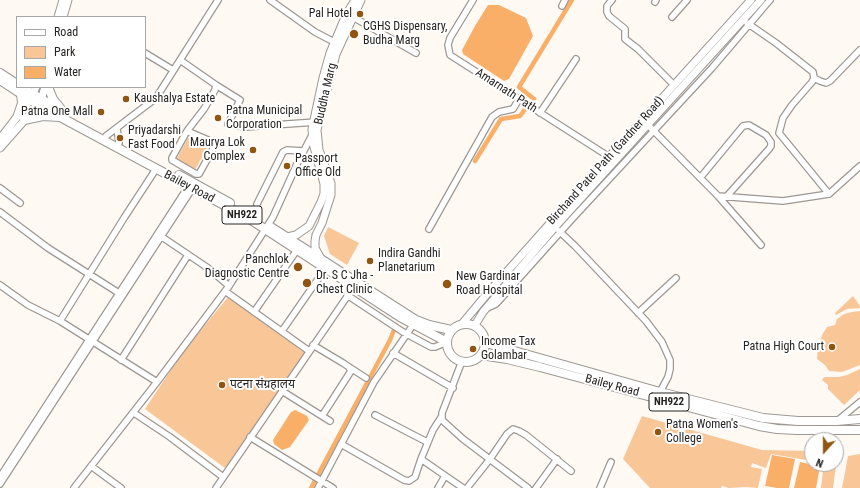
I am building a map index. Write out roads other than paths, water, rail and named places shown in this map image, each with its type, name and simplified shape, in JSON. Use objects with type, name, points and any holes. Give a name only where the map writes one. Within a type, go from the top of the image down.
[{"type":"highway","name":"NH922","points":[[0,73],[16,84]]},
{"type":"highway","name":"NH922","points":[[0,80],[16,86]]},
{"type":"highway","name":"NH922","points":[[22,88],[33,94]]},
{"type":"highway","points":[[22,88],[21,118],[64,116]]},
{"type":"highway","points":[[48,88],[64,116]]},
{"type":"highway","name":"Bailey Road","points":[[33,94],[40,102],[64,116],[156,169],[191,186]]},
{"type":"highway","name":"Bailey Road","points":[[64,116],[119,143],[248,218],[287,237],[321,259],[413,326],[447,342]]},
{"type":"highway","name":"Bailey Road","points":[[267,227],[325,269],[416,320],[429,325],[451,330]]},
{"type":"highway","points":[[462,361],[451,354],[447,338],[454,327],[462,324],[475,325],[482,330],[486,343],[482,355]]},
{"type":"highway","name":"NH922","points":[[486,343],[660,392],[768,420],[798,422],[860,420]]},
{"type":"highway","name":"Bailey Road","points":[[462,361],[471,361],[482,355],[507,359],[759,426],[797,430],[860,430]]},
{"type":"main road","points":[[63,0],[63,16]]},
{"type":"main road","points":[[63,16],[68,0]]},
{"type":"main road","name":"Buddha Marg","points":[[287,237],[296,235],[309,226],[324,194],[324,184],[314,150],[312,135],[316,122],[323,78],[355,0]]},
{"type":"main road","name":"Buddha Marg","points":[[337,44],[361,0]]},
{"type":"main road","name":"Birchand Patel Path (Gardner Road)","points":[[475,325],[487,308],[612,158],[674,85],[751,0]]},
{"type":"main road","name":"Birchand Patel Path (Gardner Road)","points":[[612,158],[648,125],[746,22],[761,0]]},
{"type":"main road","points":[[0,138],[40,102],[47,88]]},
{"type":"main road","points":[[0,148],[21,118],[33,94]]},
{"type":"main road","name":"Buddha Marg","points":[[316,122],[319,150],[331,183],[331,195],[322,223],[314,241],[315,248],[321,259]]},
{"type":"main road","name":"Birchand Patel Path (Gardner Road)","points":[[462,324],[486,294],[555,228]]},
{"type":"street","points":[[106,136],[152,102],[160,92],[218,0]]},
{"type":"street","points":[[270,0],[315,32],[337,44]]},
{"type":"street","name":"Amarnath Path","points":[[473,0],[450,38],[448,45],[450,55],[612,158]]},
{"type":"street","points":[[612,0],[607,6],[607,12],[609,16],[625,29],[625,40],[638,49],[674,85]]},
{"type":"street","points":[[672,17],[687,0]]},
{"type":"street","points":[[660,392],[670,370],[670,360],[662,342],[638,313],[555,228],[654,131],[746,22],[770,0]]},
{"type":"street","points":[[353,17],[416,53]]},
{"type":"street","points":[[746,22],[813,72],[814,78],[809,86],[782,118],[779,133],[829,194]]},
{"type":"street","points":[[814,78],[820,82],[826,83],[830,81],[860,50]]},
{"type":"street","points":[[146,53],[173,70]]},
{"type":"street","points":[[540,112],[576,59]]},
{"type":"street","points":[[180,60],[240,100],[228,124],[245,127],[316,122]]},
{"type":"street","points":[[196,174],[172,160],[172,158],[187,131],[204,110],[216,85]]},
{"type":"street","points":[[429,229],[492,117],[499,112],[513,109],[520,99]]},
{"type":"street","points":[[648,125],[718,196],[761,245]]},
{"type":"street","points":[[700,178],[743,126],[749,125],[766,135],[769,138],[771,146],[727,196]]},
{"type":"street","points":[[117,128],[119,143]]},
{"type":"street","points":[[0,477],[122,293],[191,186],[196,174],[200,174],[213,149],[213,146],[208,140],[187,131]]},
{"type":"street","points":[[74,488],[134,413],[225,291],[267,227],[312,135]]},
{"type":"street","points":[[257,204],[283,152],[287,150],[304,151]]},
{"type":"street","points":[[718,196],[783,201],[829,194],[860,166]]},
{"type":"street","points":[[60,321],[156,169]]},
{"type":"street","points":[[0,188],[20,202]]},
{"type":"street","points":[[0,212],[48,248],[122,293]]},
{"type":"street","points":[[159,235],[188,256],[208,268],[228,286]]},
{"type":"street","points":[[254,312],[297,250]]},
{"type":"street","points":[[121,360],[188,256]]},
{"type":"street","points":[[282,332],[325,269]]},
{"type":"street","points":[[638,313],[676,278]]},
{"type":"street","points":[[0,284],[35,310],[60,321],[157,382]]},
{"type":"street","points":[[216,488],[355,285]]},
{"type":"street","points":[[225,291],[309,351]]},
{"type":"street","points":[[347,295],[405,333],[431,347],[447,342]]},
{"type":"street","points":[[318,488],[321,479],[374,382],[405,333],[413,326]]},
{"type":"street","points":[[0,484],[91,340]]},
{"type":"street","points":[[313,345],[366,378]]},
{"type":"street","points":[[393,353],[453,388]]},
{"type":"street","points":[[341,444],[404,480],[409,481],[415,477],[427,442],[437,421],[442,416],[462,361]]},
{"type":"street","points":[[322,416],[349,376],[351,371],[349,367]]},
{"type":"street","points":[[282,391],[330,422]]},
{"type":"street","points":[[837,421],[860,402]]},
{"type":"street","points":[[134,413],[170,437],[223,477]]},
{"type":"street","points":[[376,415],[427,442]]},
{"type":"street","points":[[442,416],[444,422],[458,435],[528,488]]},
{"type":"street","points":[[467,488],[490,459],[507,434],[513,429],[519,431],[571,471]]},
{"type":"street","points":[[250,437],[321,479],[333,488]]},
{"type":"street","points":[[421,459],[464,488]]},
{"type":"street","points":[[536,488],[556,459]]},
{"type":"street","points":[[600,488],[611,462]]},
{"type":"street","points":[[91,466],[121,488]]},
{"type":"street","points":[[438,488],[445,476]]},
{"type":"street","points":[[409,481],[410,488]]},
{"type":"water","points":[[488,5],[499,5],[526,18],[533,36],[509,79],[504,81],[463,54],[462,50]]},
{"type":"water","points":[[295,410],[307,416],[309,420],[290,447],[282,450],[274,444],[273,440],[291,412]]},
{"type":"water","points":[[772,455],[795,459],[789,488],[765,486]]},
{"type":"water","points":[[800,462],[804,463],[804,472],[819,472],[816,488],[794,488]]},
{"type":"waterway","points":[[534,99],[519,87],[572,0]]},
{"type":"waterway","points":[[475,161],[501,119],[520,116],[526,108]]},
{"type":"waterway","points":[[311,488],[390,340],[396,325]]},
{"type":"place","name":"Pal Hotel","points":[[360,14]]},
{"type":"place","name":"CGHS Dispensary, Budha Marg","points":[[354,34]]},
{"type":"place","name":"Kaushalya Estate","points":[[126,99]]},
{"type":"place","name":"Patna One Mall","points":[[101,112]]},
{"type":"place","name":"Patna Municipal Corporation","points":[[218,118]]},
{"type":"place","name":"Priyadarshi Fast Food","points":[[120,138]]},
{"type":"place","name":"Maurya Lok Complex","points":[[253,150]]},
{"type":"place","name":"Passport Office Old","points":[[287,166]]},
{"type":"place","name":"Indira Gandhi Planetarium","points":[[370,261]]},
{"type":"place","name":"Panchlok Diagnostic Centre","points":[[298,267]]},
{"type":"place","name":"Dr. S C Jha - Chest Clinic","points":[[307,283]]},
{"type":"place","name":"New Gardinar Road Hospital","points":[[447,284]]},
{"type":"place","name":"Patna High Court","points":[[832,347]]},
{"type":"place","name":"Income Tax Golambar","points":[[473,349]]},
{"type":"place","name":"पटना संग्रहालय","points":[[222,385]]},
{"type":"place","name":"Patna Women's College","points":[[658,432]]}]
